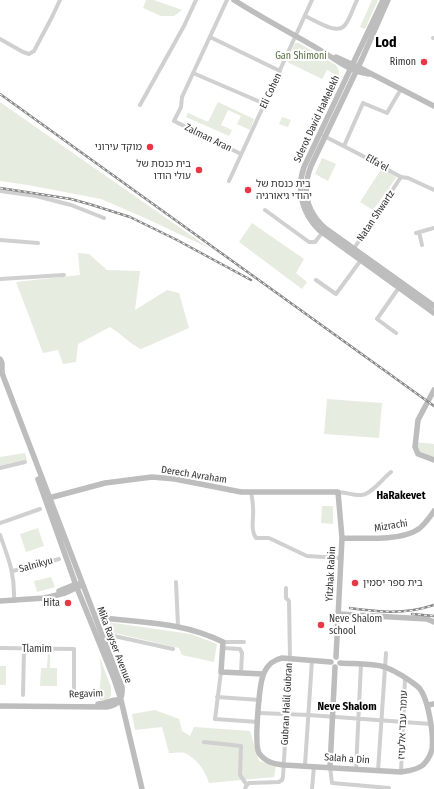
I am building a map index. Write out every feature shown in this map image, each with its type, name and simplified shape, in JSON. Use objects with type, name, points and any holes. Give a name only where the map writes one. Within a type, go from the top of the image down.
[{"type":"street","points":[[0,39],[23,52],[29,54],[34,51],[60,0]]},
{"type":"street","points":[[140,105],[184,26],[196,0]]},
{"type":"street","points":[[227,0],[193,73],[265,104]]},
{"type":"street","points":[[234,0],[271,24],[296,36],[340,62],[351,66]]},
{"type":"street","name":"Eli Cohen","points":[[229,181],[312,0]]},
{"type":"street","points":[[305,16],[334,30],[339,30],[345,26],[357,0]]},
{"type":"street","name":"Sderot David HaMelekh","points":[[353,252],[321,224],[313,214],[308,201],[306,188],[308,174],[321,136],[345,79],[382,0]]},
{"type":"street","name":"Sderot David HaMelekh","points":[[353,252],[322,233],[312,222],[306,211],[300,188],[301,177],[304,167],[357,69],[388,0]]},
{"type":"street","points":[[210,37],[280,70]]},
{"type":"street","points":[[326,54],[434,106]]},
{"type":"street","points":[[340,62],[344,70],[345,79]]},
{"type":"street","name":"Zalman Aran","points":[[193,73],[182,97],[181,107],[174,121],[241,154]]},
{"type":"street","points":[[344,146],[363,103],[387,113],[401,89]]},
{"type":"street","name":"Elfa'el","points":[[321,136],[344,146],[401,177],[408,178],[434,190]]},
{"type":"street","name":"Natan Shwartz","points":[[353,252],[401,177]]},
{"type":"street","points":[[0,191],[36,196],[71,205],[104,218]]},
{"type":"street","points":[[265,210],[309,242],[315,242],[322,233]]},
{"type":"street","points":[[422,244],[418,233],[434,228]]},
{"type":"street","points":[[0,240],[38,243]]},
{"type":"street","points":[[353,252],[360,260],[434,306]]},
{"type":"street","points":[[353,252],[399,284],[434,313]]},
{"type":"street","points":[[316,280],[336,294],[360,260]]},
{"type":"street","points":[[0,279],[64,275]]},
{"type":"street","points":[[396,333],[377,319],[399,284]]},
{"type":"street","name":"Mika Rayser Avenue","points":[[0,359],[4,381],[49,498],[78,585],[95,617],[122,687],[121,700]]},
{"type":"street","name":"Mika Rayser Avenue","points":[[0,378],[121,700]]},
{"type":"street","points":[[434,390],[418,420],[415,447],[418,454],[434,460]]},
{"type":"street","points":[[0,468],[25,462]]},
{"type":"street","points":[[338,492],[363,495],[371,492],[383,478],[391,472]]},
{"type":"street","name":"Derech Avraham","points":[[49,498],[105,483],[152,477],[175,479],[242,492],[338,492]]},
{"type":"street","points":[[251,492],[254,507],[252,527],[256,538],[270,538],[307,556],[341,558]]},
{"type":"street","name":"Yitzhak Rabin","points":[[335,664],[338,659],[336,657],[342,538],[338,492]]},
{"type":"street","points":[[0,524],[40,509]]},
{"type":"street","name":"Mizrachi","points":[[342,538],[382,538],[406,534],[417,530],[426,522],[434,511]]},
{"type":"street","points":[[0,535],[13,571],[14,599]]},
{"type":"street","name":"Salnikyu","points":[[13,571],[59,559]]},
{"type":"street","points":[[176,582],[178,626]]},
{"type":"street","points":[[0,601],[48,594],[78,585]]},
{"type":"street","name":"Gubran Halil Gubran","points":[[246,787],[249,784],[279,782],[283,777],[290,658],[289,601],[286,598],[286,588]]},
{"type":"street","points":[[0,597],[14,599]]},
{"type":"street","points":[[338,614],[427,619],[434,622]]},
{"type":"street","points":[[95,617],[144,621],[178,626],[211,636],[223,645],[240,649],[242,653],[241,673]]},
{"type":"street","points":[[103,638],[114,636],[173,649]]},
{"type":"street","points":[[223,645],[244,642]]},
{"type":"street","points":[[223,645],[215,719],[258,722]]},
{"type":"street","name":"Tlamim","points":[[0,648],[74,649],[74,696]]},
{"type":"street","points":[[24,649],[24,695]]},
{"type":"street","points":[[378,771],[386,653]]},
{"type":"street","name":"Salah a Din","points":[[290,658],[312,660],[335,664],[361,664],[384,667],[418,686],[431,705],[433,737],[432,749],[428,759],[423,765],[413,770],[400,772],[273,764],[264,759],[259,752],[257,745],[258,713],[263,674],[269,664],[275,660],[290,658]]},
{"type":"street","points":[[305,765],[312,660]]},
{"type":"street","points":[[335,664],[330,767],[332,783],[352,787],[389,789]]},
{"type":"street","points":[[356,769],[361,664]]},
{"type":"street","points":[[220,672],[263,674]]},
{"type":"street","name":"עומר עבד אלעזיז","points":[[400,772],[404,678]]},
{"type":"street","points":[[113,700],[116,687]]},
{"type":"street","points":[[217,698],[260,700]]},
{"type":"street","name":"Regavim","points":[[0,703],[103,704],[113,700],[121,700]]},
{"type":"street","points":[[121,700],[142,789]]},
{"type":"street","name":"Regavim","points":[[0,706],[107,708],[116,705],[121,700]]},
{"type":"street","points":[[258,713],[381,719],[431,724]]},
{"type":"street","points":[[204,742],[241,746],[240,775],[246,787]]},
{"type":"street","points":[[312,789],[314,766]]},
{"type":"green space","points":[[146,0],[154,0],[182,10],[174,16],[161,16],[143,8]]},
{"type":"green space","points":[[372,0],[378,0],[365,29],[360,27]]},
{"type":"green space","name":"Gan Shimoni","points":[[295,43],[299,43],[336,65],[339,71],[339,77],[327,70],[322,79],[287,62]]},
{"type":"green space","points":[[0,102],[209,248],[101,199],[0,181]]},
{"type":"green space","points":[[218,102],[254,119],[250,130],[237,124],[241,116],[228,110],[221,125],[232,130],[229,136],[186,117],[188,113],[208,122]]},
{"type":"green space","points":[[282,117],[291,120],[288,127],[279,124]]},
{"type":"green space","points":[[322,158],[336,164],[328,181],[315,174]]},
{"type":"green space","points":[[382,168],[396,178],[373,210],[360,202]]},
{"type":"green space","points":[[252,223],[304,259],[296,273],[307,282],[302,289],[239,242]]},
{"type":"green space","points":[[78,253],[89,254],[107,270],[140,271],[135,310],[167,290],[179,293],[189,328],[141,349],[110,327],[78,344],[76,362],[63,364],[58,350],[43,353],[16,282],[80,275]]},
{"type":"green space","points":[[327,399],[382,403],[379,438],[324,434]]},
{"type":"green space","points":[[415,442],[434,444],[434,460],[421,455]]},
{"type":"green space","points":[[25,453],[27,460],[0,467],[0,457]]},
{"type":"green space","points":[[322,506],[333,506],[333,524],[321,523]]},
{"type":"green space","points":[[38,528],[44,546],[26,552],[20,534]]},
{"type":"green space","points":[[51,577],[55,587],[37,592],[34,581]]},
{"type":"green space","points":[[100,621],[191,634],[217,644],[214,662],[182,655],[179,648],[106,631]]},
{"type":"green space","points":[[48,652],[50,652],[50,668],[57,668],[57,686],[40,686],[41,668],[47,668]]},
{"type":"green space","points":[[100,658],[111,687],[111,696],[103,701],[99,699],[101,673]]},
{"type":"green space","points":[[0,666],[6,666],[6,685],[0,685]]},
{"type":"green space","points":[[155,710],[179,719],[182,731],[190,736],[194,727],[250,731],[259,761],[276,766],[274,777],[209,783],[203,769],[193,758],[185,753],[169,753],[162,727],[135,730],[132,714]]},
{"type":"railway","points":[[0,94],[434,406]]},
{"type":"railway","points":[[0,188],[71,199],[130,217],[177,240],[251,280]]},
{"type":"railway","points":[[350,608],[392,612],[412,610],[434,605]]},
{"type":"railway","points":[[412,614],[434,616]]},
{"type":"place","name":"Rimon","points":[[424,62]]},
{"type":"place","name":"מוקד עירוני","points":[[150,147]]},
{"type":"place","name":"בית כנסת של עולי הודו","points":[[199,170]]},
{"type":"place","name":"בית כנסת של יהודי גיאורגיה","points":[[248,190]]},
{"type":"place","name":"בית ספר יסמין","points":[[355,583]]},
{"type":"place","name":"Hita","points":[[68,603]]},
{"type":"place","name":"Neve Shalom school","points":[[321,625]]},
{"type":"district","name":"Lod","points":[[386,43]]},
{"type":"district","name":"HaRakevet","points":[[401,496]]},
{"type":"district","name":"Neve Shalom","points":[[347,707]]}]
